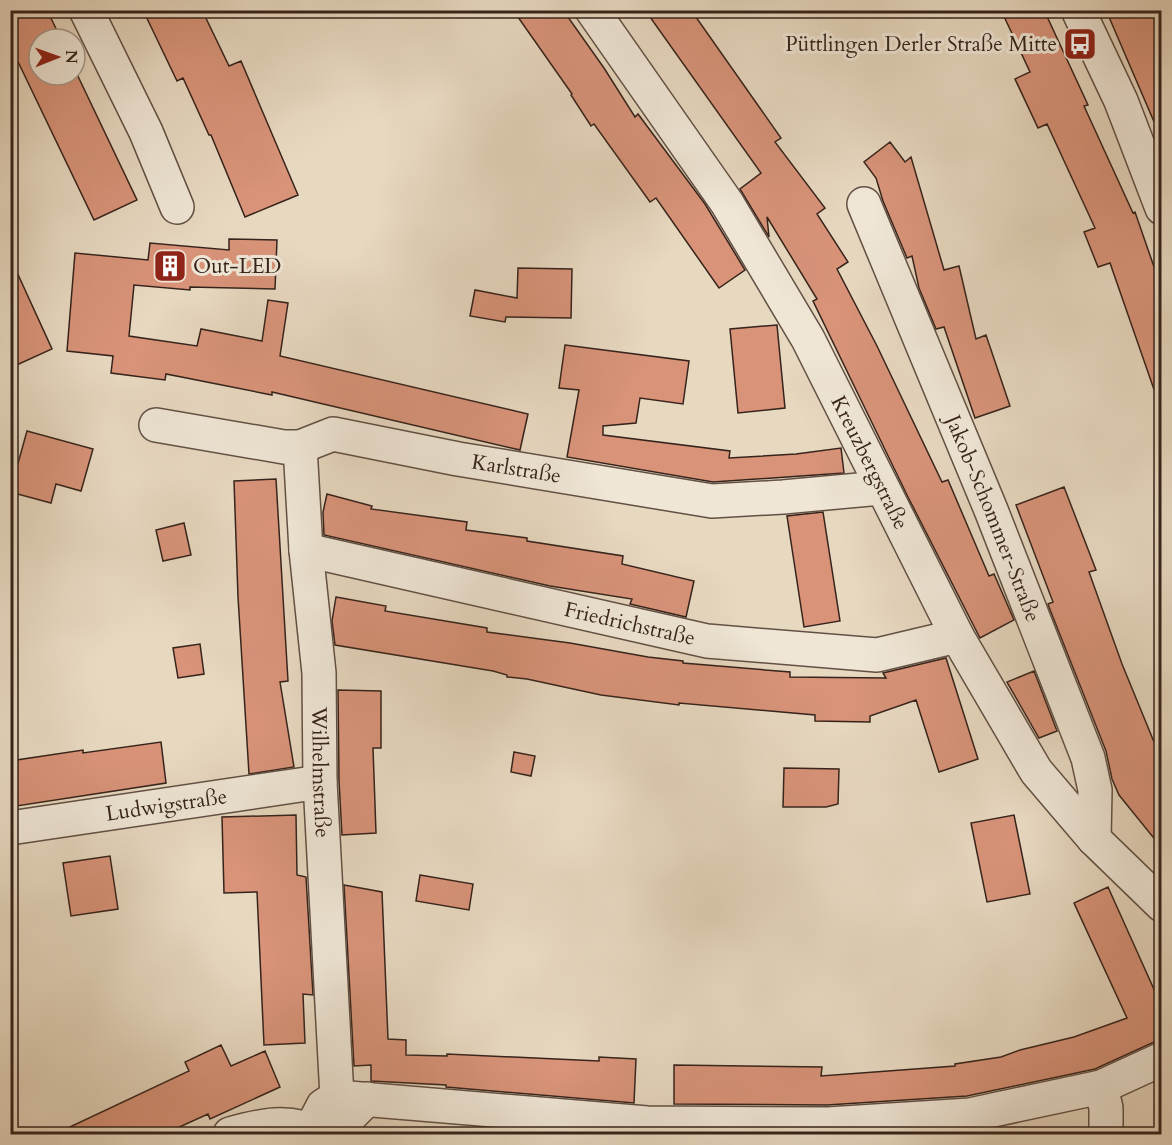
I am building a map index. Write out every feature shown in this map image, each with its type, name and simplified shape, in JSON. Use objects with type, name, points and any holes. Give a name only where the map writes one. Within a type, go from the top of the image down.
[{"type":"street","points":[[86,10],[146,132],[177,207]]},
{"type":"street","name":"Kreuzbergstraße","points":[[592,10],[727,203],[808,339],[957,636],[1036,771],[1094,839],[1161,905]]},
{"type":"street","points":[[1078,10],[1121,101],[1161,208]]},
{"type":"street","name":"Jakob-Schommer-Straße","points":[[864,204],[991,510],[1088,758],[1095,790],[1094,839]]},
{"type":"street","name":"Karlstraße","points":[[156,424],[284,447],[300,447],[333,434],[459,459],[712,501],[881,488]]},
{"type":"street","name":"Wilhelmstraße","points":[[300,447],[306,550],[319,673],[320,783],[352,1098]]},
{"type":"street","name":"Friedrichstraße","points":[[306,550],[707,641],[877,656],[957,636]]},
{"type":"street","name":"Ludwigstraße","points":[[10,828],[320,783]]},
{"type":"street","points":[[230,1134],[263,1125],[288,1125],[322,1133],[348,1118],[352,1098],[647,1123],[828,1124],[970,1115],[1101,1087],[1161,1059]]},
{"type":"street","points":[[1101,1087],[1106,1108],[1106,1134]]},
{"type":"building","points":[[10,10],[47,10],[55,27],[27,27],[27,80],[10,45]]},
{"type":"building","points":[[143,10],[202,10],[229,66],[241,61],[298,195],[245,217],[211,135],[183,78],[177,81]]},
{"type":"building","points":[[513,10],[563,10],[635,117],[638,114],[705,204],[745,270],[719,288],[656,198],[650,202],[594,124],[591,126],[572,94]]},
{"type":"building","points":[[645,10],[691,10],[781,138],[775,142],[825,208],[817,214],[848,262],[837,269],[877,346],[942,482],[948,480],[989,576],[994,574],[1014,620],[980,638],[908,497],[813,301],[817,299],[767,217],[769,237],[740,189],[761,173]]},
{"type":"building","points":[[1001,10],[1044,10],[1088,105],[1084,106],[1133,213],[1135,212],[1161,287],[1161,401],[1158,401],[1110,263],[1098,267],[1084,232],[1095,228],[1047,124],[1038,128],[1015,79],[1030,72]]},
{"type":"building","points":[[1106,10],[1153,10],[1161,29],[1161,138]]},
{"type":"building","points":[[30,87],[83,87],[137,200],[94,220]]},
{"type":"building","points":[[890,142],[905,162],[911,157],[944,270],[959,266],[976,339],[986,335],[1010,406],[975,418],[944,327],[936,329],[919,288],[912,256],[907,258],[876,178],[864,162]]},
{"type":"building","points":[[229,239],[277,240],[275,289],[190,287],[190,290],[134,285],[129,336],[197,346],[201,329],[262,341],[268,300],[288,303],[280,356],[528,414],[520,450],[272,392],[272,395],[166,374],[165,380],[111,373],[113,356],[67,351],[75,253],[148,260],[150,243],[229,250]]},
{"type":"building","points":[[10,257],[52,349],[10,368]]},
{"type":"building","points":[[518,268],[572,269],[571,318],[506,317],[505,322],[470,316],[475,290],[517,298]]},
{"type":"building","points":[[777,325],[785,408],[738,413],[730,329]]},
{"type":"building","points":[[565,345],[689,361],[683,404],[640,398],[636,423],[603,426],[603,435],[730,451],[729,458],[796,454],[841,448],[844,473],[713,482],[567,457],[579,390],[559,388]]},
{"type":"building","points":[[27,431],[93,449],[81,491],[56,484],[51,503],[10,492]]},
{"type":"building","points":[[276,479],[288,681],[280,682],[294,767],[249,774],[238,597],[234,481]]},
{"type":"building","points":[[1064,487],[1096,570],[1089,572],[1122,664],[1161,759],[1161,847],[1119,795],[1112,779],[1106,751],[1049,607],[1048,604],[1053,602],[1016,505]]},
{"type":"building","points":[[327,494],[372,506],[371,509],[467,522],[466,530],[527,538],[527,541],[623,556],[622,564],[694,581],[686,617],[630,604],[632,599],[550,586],[324,535],[323,512]]},
{"type":"building","points":[[823,512],[840,621],[804,627],[787,516]]},
{"type":"building","points":[[184,523],[191,555],[163,561],[156,530]]},
{"type":"building","points":[[336,597],[386,606],[385,611],[487,628],[487,632],[570,643],[683,661],[683,663],[790,672],[790,677],[886,678],[883,673],[946,658],[978,759],[939,772],[916,700],[870,716],[870,722],[815,721],[815,715],[679,703],[679,705],[601,695],[507,677],[507,675],[493,671],[335,645],[332,621]]},
{"type":"building","points":[[200,644],[204,674],[178,678],[173,648]]},
{"type":"building","points":[[1034,671],[1057,731],[1039,738],[1007,682]]},
{"type":"building","points":[[338,690],[381,691],[381,748],[373,748],[376,833],[342,835]]},
{"type":"building","points":[[161,742],[166,783],[10,807],[10,761],[83,750],[83,753]]},
{"type":"building","points":[[514,752],[535,756],[531,776],[511,772]]},
{"type":"building","points":[[784,768],[839,769],[838,804],[826,807],[783,807]]},
{"type":"building","points":[[296,815],[297,875],[306,877],[313,995],[303,994],[305,1043],[264,1045],[257,892],[224,893],[222,817]]},
{"type":"building","points":[[1014,815],[1030,894],[987,902],[971,823]]},
{"type":"building","points":[[110,856],[118,909],[71,916],[63,863]]},
{"type":"building","points":[[420,875],[473,884],[469,910],[416,901]]},
{"type":"building","points":[[344,885],[382,892],[388,1039],[406,1040],[406,1055],[447,1056],[447,1054],[599,1061],[599,1057],[636,1059],[634,1103],[446,1087],[446,1085],[371,1081],[371,1065],[354,1066]]},
{"type":"building","points":[[1108,887],[1161,1005],[1161,1041],[1154,1042],[1095,1069],[967,1096],[827,1105],[674,1104],[674,1065],[822,1067],[821,1076],[955,1066],[955,1064],[1001,1057],[1074,1037],[1127,1018],[1074,903]]},
{"type":"building","points":[[221,1045],[231,1066],[265,1051],[280,1087],[210,1119],[208,1114],[164,1134],[55,1134],[189,1071],[185,1062]]},
{"type":"place","name":"Püttlingen Derler Straße Mitte","points":[[1080,44]]},
{"type":"place","name":"Out-LED","points":[[170,266]]}]
